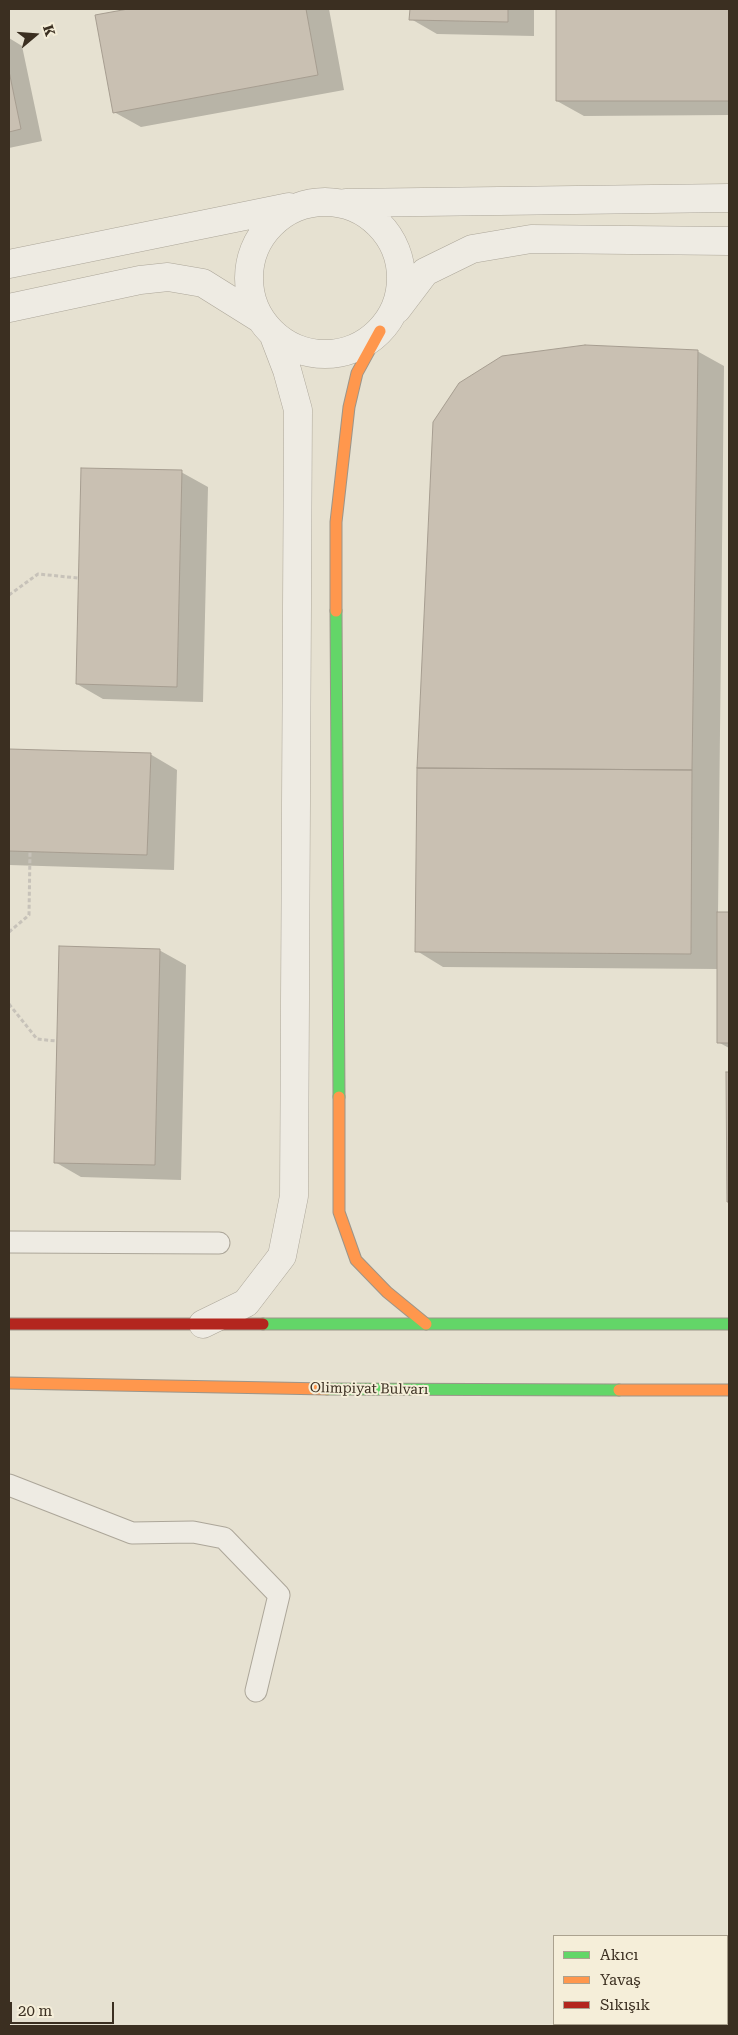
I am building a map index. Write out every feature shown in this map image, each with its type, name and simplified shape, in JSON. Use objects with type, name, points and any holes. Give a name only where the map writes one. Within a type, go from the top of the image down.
[{"type":"main road","points":[[386,322],[357,373],[349,407],[336,522],[339,1212],[356,1260],[387,1292],[426,1324]]},
{"type":"main road","points":[[9,1324],[729,1324]]},
{"type":"main road","name":"Olimpiyat Bulvarı","points":[[9,1383],[387,1390],[729,1390]]},
{"type":"street","points":[[9,264],[325,202],[729,198]]},
{"type":"street","points":[[340,203],[362,212],[380,226],[394,246],[400,276],[400,291],[386,322]]},
{"type":"street","points":[[203,1324],[246,1303],[282,1256],[294,1196],[298,410],[287,370],[250,296],[248,273],[254,250],[265,230],[282,214],[303,205]]},
{"type":"street","points":[[9,308],[140,280],[168,277],[203,283],[294,349],[316,355],[340,354],[362,346],[386,322],[424,272],[472,249],[531,239],[729,241]]},
{"type":"lane","points":[[9,1242],[219,1244]]},
{"type":"lane","points":[[9,1484],[132,1533],[193,1532],[224,1538],[279,1595],[256,1691]]},
{"type":"path","points":[[9,595],[38,574],[78,578]]},
{"type":"path","points":[[9,932],[29,915],[30,852]]},
{"type":"path","points":[[9,1004],[37,1039],[56,1041]]},
{"type":"green space","points":[[729,2013],[729,2026],[532,2026],[728,2025]]},
{"type":"building","points":[[128,9],[306,9],[318,75],[113,113],[95,15]]},
{"type":"building","points":[[410,9],[508,9],[508,22],[409,20]]},
{"type":"building","points":[[556,9],[729,9],[729,101],[556,101]]},
{"type":"building","points":[[9,71],[21,129],[9,132]]},
{"type":"building","points":[[585,345],[698,350],[692,770],[417,768],[433,422],[459,383],[502,356]]},
{"type":"building","points":[[81,468],[182,470],[177,687],[76,684]]},
{"type":"building","points":[[9,749],[151,753],[147,855],[9,851]]},
{"type":"building","points":[[417,768],[692,770],[691,954],[415,952]]},
{"type":"building","points":[[717,912],[729,912],[729,1043],[717,1043]]},
{"type":"building","points":[[59,946],[160,949],[155,1165],[54,1163]]},
{"type":"building","points":[[726,1072],[729,1072],[729,1202],[727,1202]]},
{"type":"traffic: fast","points":[[336,611],[339,1097]]},
{"type":"traffic: fast","points":[[263,1324],[729,1324]]},
{"type":"traffic: fast","points":[[327,1389],[619,1390]]},
{"type":"traffic: slow","points":[[336,611],[336,522],[349,407],[357,373],[380,331]]},
{"type":"traffic: slow","points":[[339,1097],[339,1212],[356,1260],[387,1292],[426,1324]]},
{"type":"traffic: slow","points":[[9,1383],[327,1389]]},
{"type":"traffic: slow","points":[[619,1390],[729,1390]]},
{"type":"traffic: jam","points":[[9,1324],[263,1324]]}]
